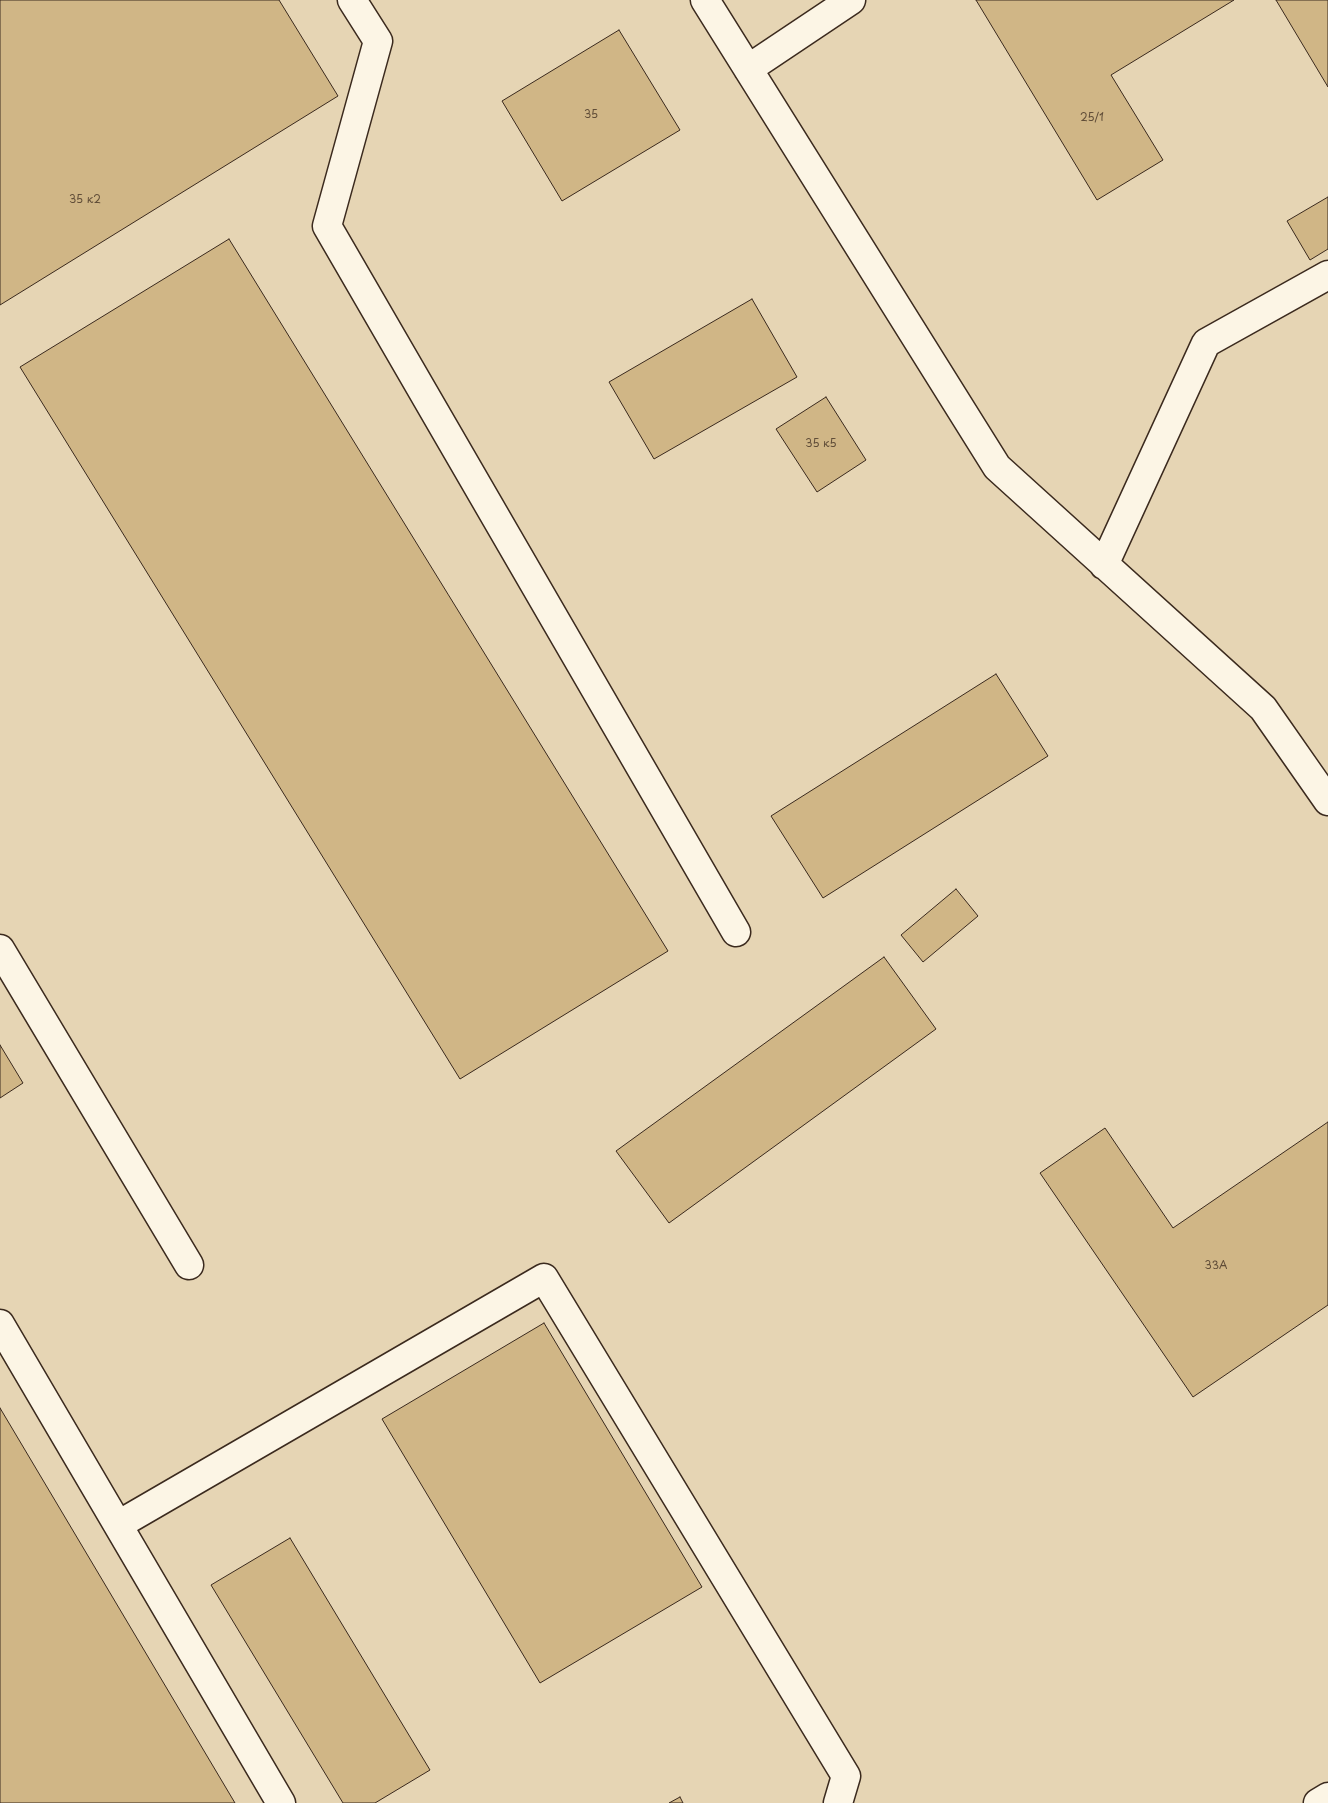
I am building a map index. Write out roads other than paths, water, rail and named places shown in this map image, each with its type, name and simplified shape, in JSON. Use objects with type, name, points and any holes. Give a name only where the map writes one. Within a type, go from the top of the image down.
[{"type":"street","points":[[352,0],[378,41],[327,226],[736,932]]},
{"type":"street","points":[[705,0],[997,467],[1263,708],[1328,801]]},
{"type":"street","points":[[748,69],[851,0]]},
{"type":"street","points":[[1104,564],[1206,343],[1328,275]]},
{"type":"street","points":[[0,949],[189,1265]]},
{"type":"street","points":[[118,1525],[544,1278],[846,1776],[838,1803]]},
{"type":"street","points":[[0,1324],[281,1803]]},
{"type":"street","points":[[1318,1803],[1328,1797]]}]
